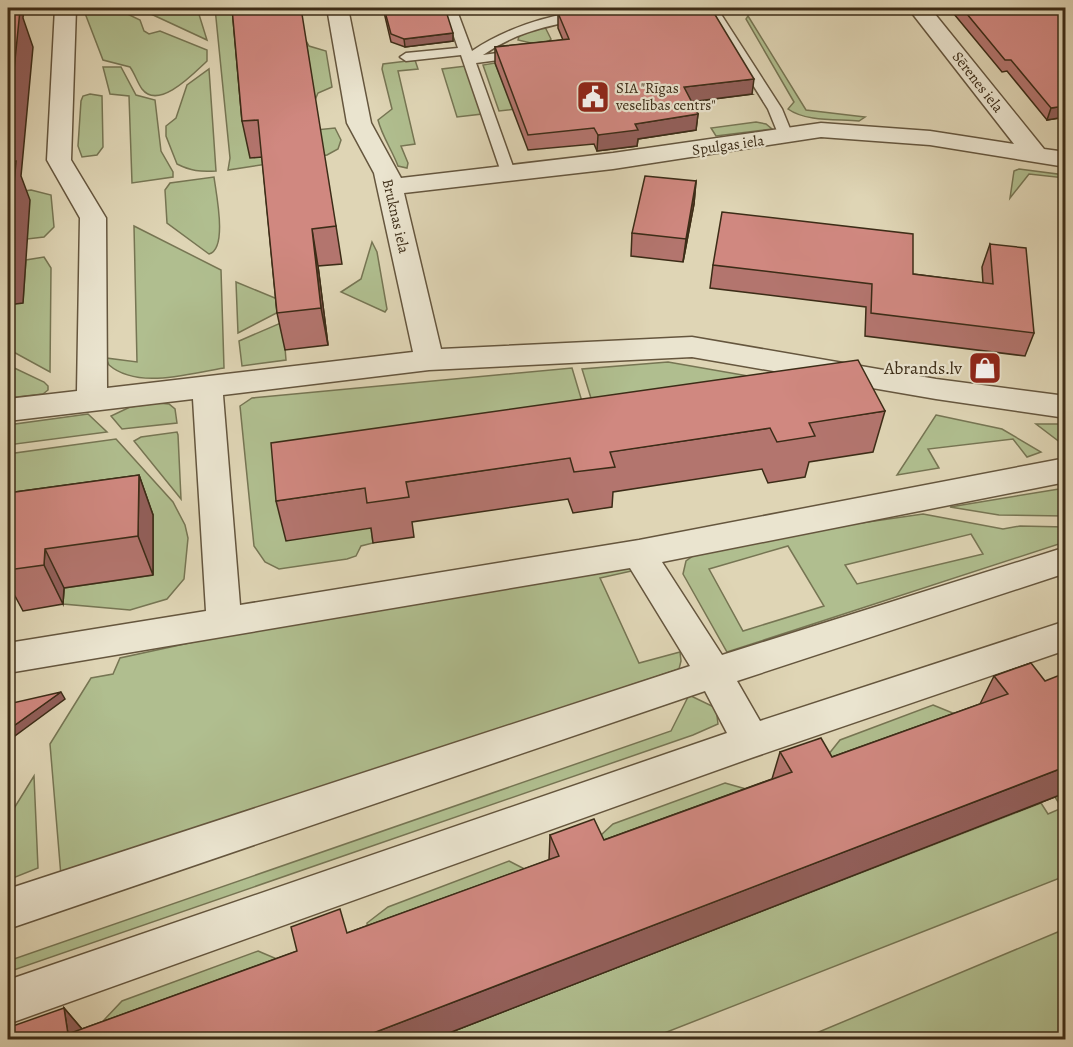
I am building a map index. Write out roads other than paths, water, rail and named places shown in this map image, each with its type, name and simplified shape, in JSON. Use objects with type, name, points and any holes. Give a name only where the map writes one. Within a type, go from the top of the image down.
[{"type":"street","points":[[65,8],[58,160],[93,218],[92,399]]},
{"type":"street","name":"Bruknas iela","points":[[337,8],[359,123],[387,173],[429,360]]},
{"type":"street","name":"Sērenes iela","points":[[919,8],[1037,157]]},
{"type":"street","name":"Spulgas iela","points":[[390,187],[613,161],[821,130],[864,132],[995,148],[1065,160]]},
{"type":"street","points":[[8,410],[429,360],[692,347],[936,389],[1065,407]]},
{"type":"street","points":[[207,386],[224,623]]},
{"type":"street","points":[[8,658],[639,553],[1065,470]]},
{"type":"street","points":[[639,553],[714,673],[751,741]]},
{"type":"street","points":[[8,909],[714,673],[1065,560]]},
{"type":"street","points":[[8,1002],[751,741],[1065,635]]},
{"type":"lane","points":[[450,8],[508,172]]},
{"type":"lane","points":[[711,8],[775,109],[786,136]]},
{"type":"lane","points":[[468,57],[496,40],[534,24],[597,14]]},
{"type":"lane","points":[[406,57],[468,57],[533,52]]},
{"type":"place","name":"SIA \"Rīgas veselības centrs\"","points":[[593,97]]},
{"type":"place","name":"Abrands.lv","points":[[985,368]]}]
